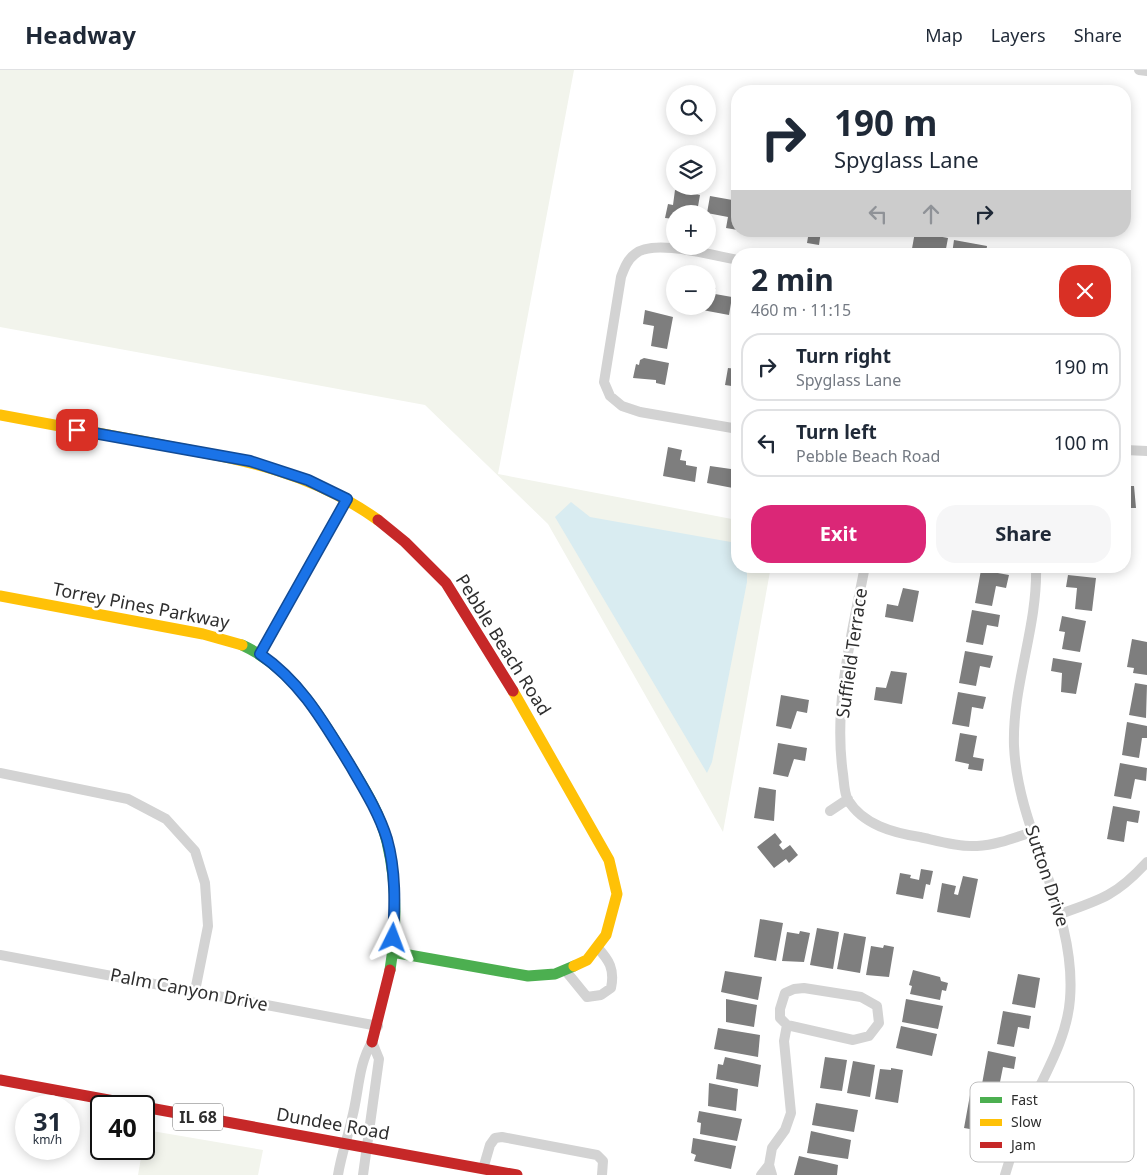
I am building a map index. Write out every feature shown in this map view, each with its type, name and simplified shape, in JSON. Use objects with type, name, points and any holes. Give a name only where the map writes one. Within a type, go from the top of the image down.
[{"type":"street","points":[[1139,70],[1147,72]]},
{"type":"street","points":[[731,259],[651,247],[636,253],[627,263],[621,278],[604,382],[610,396],[622,406],[640,412],[731,428]]},
{"type":"street","name":"Pebble Beach Road","points":[[0,415],[250,461],[308,480],[347,499],[377,519],[405,542],[446,583],[503,674],[609,860],[617,894],[606,935],[587,960],[555,974],[528,976],[392,952]]},
{"type":"street","points":[[1131,450],[1147,451]]},
{"type":"street","points":[[260,654],[347,499]]},
{"type":"street","name":"Suffield Terrace","points":[[848,799],[841,762],[842,705],[846,663],[864,573]]},
{"type":"street","name":"Sutton Drive","points":[[1036,573],[1036,594],[1017,700],[1014,746],[1022,799],[1066,935],[1071,972],[1067,1018],[1055,1053],[1042,1082]]},
{"type":"street","name":"Torrey Pines Parkway","points":[[0,596],[220,637],[260,654],[291,679],[318,711],[370,799],[387,840],[390,857],[395,892],[392,952],[378,1026],[372,1042],[363,1057],[352,1119],[344,1144],[338,1175]]},
{"type":"street","points":[[0,773],[128,799],[166,819],[196,851],[205,883],[208,926],[195,991]]},
{"type":"street","points":[[830,812],[848,799],[862,815],[880,827],[897,833],[977,846],[1000,842],[1032,832]]},
{"type":"street","points":[[1060,914],[1108,896],[1127,884],[1147,862]]},
{"type":"street","points":[[564,970],[587,997],[601,995],[611,988],[614,974],[608,960],[597,947]]},
{"type":"street","name":"Palm Canyon Drive","points":[[0,955],[378,1026]]},
{"type":"street","points":[[804,988],[860,997],[876,1006],[878,1023],[869,1036],[853,1040],[787,1026],[780,1018],[780,1009],[785,993],[794,989],[804,988]]},
{"type":"street","points":[[762,1175],[771,1170],[772,1148],[785,1130],[791,1113],[784,1041],[787,1026]]},
{"type":"street","points":[[363,1175],[379,1059],[372,1042]]},
{"type":"street","name":"Dundee Road","points":[[0,1080],[90,1096]]},
{"type":"street","name":"Dundee Road","points":[[155,1108],[517,1175]]},
{"type":"street","points":[[483,1169],[490,1145],[495,1138],[502,1137],[598,1155],[603,1161],[602,1175]]},
{"type":"street","name":"Sutton Drive","points":[[1004,1175],[1009,1162]]},
{"type":"shaded area","points":[[0,70],[574,70],[498,474],[731,519],[731,573],[770,573],[723,832],[548,524],[425,405],[0,327]]},
{"type":"shaded area","points":[[571,502],[590,517],[731,542],[731,573],[747,573],[747,582],[712,762],[707,773],[555,517]]},
{"type":"shaded area","points":[[155,1132],[263,1150],[258,1175],[138,1175],[141,1160],[155,1160]]},
{"type":"building","points":[[674,195],[700,195],[698,205],[673,205]]},
{"type":"building","points":[[710,196],[731,200],[731,229],[726,228],[728,217],[716,215],[716,205],[708,205]]},
{"type":"building","points":[[808,237],[820,237],[819,245],[807,243]]},
{"type":"building","points":[[914,237],[948,238],[946,248],[912,248]]},
{"type":"building","points":[[954,240],[987,246],[987,248],[953,248]]},
{"type":"building","points":[[716,294],[731,297],[729,315],[716,313]]},
{"type":"building","points":[[645,310],[673,317],[667,349],[651,346],[654,326],[643,324]]},
{"type":"building","points":[[644,358],[669,363],[665,385],[656,383],[656,380],[633,378],[636,364],[639,365],[640,360]]},
{"type":"building","points":[[728,368],[731,368],[731,386],[725,385]]},
{"type":"building","points":[[668,447],[682,450],[680,460],[686,461],[686,465],[697,467],[695,482],[663,476]]},
{"type":"building","points":[[710,466],[731,469],[731,488],[707,483]]},
{"type":"building","points":[[1131,486],[1134,486],[1136,508],[1131,508]]},
{"type":"building","points":[[980,573],[1009,575],[1006,588],[996,586],[992,606],[975,603]]},
{"type":"building","points":[[1068,575],[1096,578],[1092,611],[1075,609],[1077,588],[1066,587]]},
{"type":"building","points":[[903,588],[919,591],[913,622],[885,617],[887,604],[898,606]]},
{"type":"building","points":[[972,610],[1000,615],[998,627],[987,625],[983,645],[966,642]]},
{"type":"building","points":[[1062,616],[1086,621],[1080,652],[1062,649],[1065,632],[1059,631]]},
{"type":"building","points":[[1132,639],[1147,642],[1147,675],[1133,673],[1134,668],[1127,667]]},
{"type":"building","points":[[965,651],[993,656],[990,668],[980,666],[976,686],[959,683]]},
{"type":"building","points":[[1053,658],[1082,663],[1076,694],[1061,692],[1062,673],[1051,671]]},
{"type":"building","points":[[891,671],[907,673],[902,704],[874,700],[876,687],[886,688]]},
{"type":"building","points":[[1135,683],[1147,685],[1146,718],[1129,715]]},
{"type":"building","points":[[958,692],[986,697],[983,709],[972,707],[969,727],[952,724]]},
{"type":"building","points":[[781,695],[809,700],[807,713],[797,711],[791,729],[776,726]]},
{"type":"building","points":[[1127,722],[1147,726],[1147,738],[1142,738],[1139,758],[1122,755]]},
{"type":"building","points":[[960,733],[977,736],[973,757],[984,759],[982,771],[968,769],[969,764],[955,761]]},
{"type":"building","points":[[778,743],[807,748],[805,761],[794,759],[788,777],[773,774]]},
{"type":"building","points":[[1120,763],[1147,768],[1146,781],[1135,779],[1131,799],[1114,796]]},
{"type":"building","points":[[759,787],[776,790],[774,821],[754,818]]},
{"type":"building","points":[[1113,806],[1140,811],[1138,823],[1127,821],[1124,842],[1107,839]]},
{"type":"building","points":[[775,833],[782,842],[779,845],[783,850],[790,845],[798,855],[789,863],[786,859],[774,868],[757,847]]},
{"type":"building","points":[[921,869],[933,871],[930,885],[926,884],[923,899],[896,894],[900,873],[911,875],[910,878],[919,880]]},
{"type":"building","points":[[963,876],[978,879],[970,918],[937,912],[942,883],[956,886],[954,894],[958,895]]},
{"type":"building","points":[[760,919],[783,923],[776,961],[754,957]]},
{"type":"building","points":[[817,928],[839,932],[833,969],[810,965]]},
{"type":"building","points":[[800,931],[810,933],[804,962],[782,961],[787,932],[799,934]]},
{"type":"building","points":[[844,933],[866,937],[860,973],[837,969]]},
{"type":"building","points":[[884,945],[894,947],[889,977],[866,975],[871,946],[883,948]]},
{"type":"building","points":[[913,970],[940,977],[941,981],[948,983],[946,991],[942,990],[940,1000],[910,994],[912,986],[909,985]]},
{"type":"building","points":[[725,971],[762,977],[758,1000],[721,992]]},
{"type":"building","points":[[1018,974],[1040,978],[1035,1008],[1012,1004]]},
{"type":"building","points":[[726,999],[757,1005],[754,1027],[726,1022]]},
{"type":"building","points":[[906,999],[943,1006],[938,1029],[902,1022]]},
{"type":"building","points":[[1003,1011],[1031,1016],[1029,1029],[1018,1027],[1014,1047],[997,1044]]},
{"type":"building","points":[[901,1026],[937,1034],[932,1056],[896,1048]]},
{"type":"building","points":[[718,1028],[760,1035],[758,1057],[714,1049]]},
{"type":"building","points":[[988,1051],[1016,1057],[1014,1069],[1003,1067],[1000,1082],[982,1082]]},
{"type":"building","points":[[725,1057],[761,1065],[758,1087],[716,1079],[718,1064],[723,1065]]},
{"type":"building","points":[[825,1057],[847,1060],[842,1091],[820,1088]]},
{"type":"building","points":[[853,1061],[875,1065],[870,1097],[847,1093]]},
{"type":"building","points":[[891,1068],[903,1070],[898,1103],[875,1099],[880,1069],[891,1070]]},
{"type":"building","points":[[709,1083],[738,1089],[736,1111],[708,1106]]},
{"type":"building","points":[[970,1095],[970,1129],[964,1128]]},
{"type":"building","points":[[816,1103],[858,1110],[854,1132],[812,1125]]},
{"type":"building","points":[[699,1111],[742,1119],[737,1141],[700,1134],[701,1123],[697,1122]]},
{"type":"building","points":[[811,1131],[851,1140],[848,1159],[807,1153]]},
{"type":"building","points":[[693,1138],[736,1146],[731,1169],[694,1161],[696,1155],[691,1153]]},
{"type":"building","points":[[799,1156],[838,1165],[837,1175],[794,1175]]},
{"type":"traffic: fast","points":[[242,645],[276,666],[303,694],[337,743],[365,789],[375,810],[384,831],[393,874],[395,922],[390,970]]},
{"type":"traffic: fast","points":[[392,952],[528,976],[555,974],[574,966]]},
{"type":"traffic: slow","points":[[0,415],[245,461],[299,478],[325,489],[352,503],[378,520]]},
{"type":"traffic: slow","points":[[0,596],[203,634],[242,645]]},
{"type":"traffic: slow","points":[[513,691],[609,860],[617,894],[606,935],[587,960],[574,966]]},
{"type":"traffic: jam","points":[[378,520],[405,542],[446,583],[513,691]]},
{"type":"traffic: jam","points":[[372,1042],[390,970]]},
{"type":"traffic: jam","points":[[0,1080],[90,1097]]},
{"type":"traffic: jam","points":[[155,1109],[517,1175]]},
{"type":"route","points":[[77,430],[250,461],[308,480],[347,499],[260,654],[291,679],[318,711],[370,799],[387,840],[395,892],[393,938]]}]
